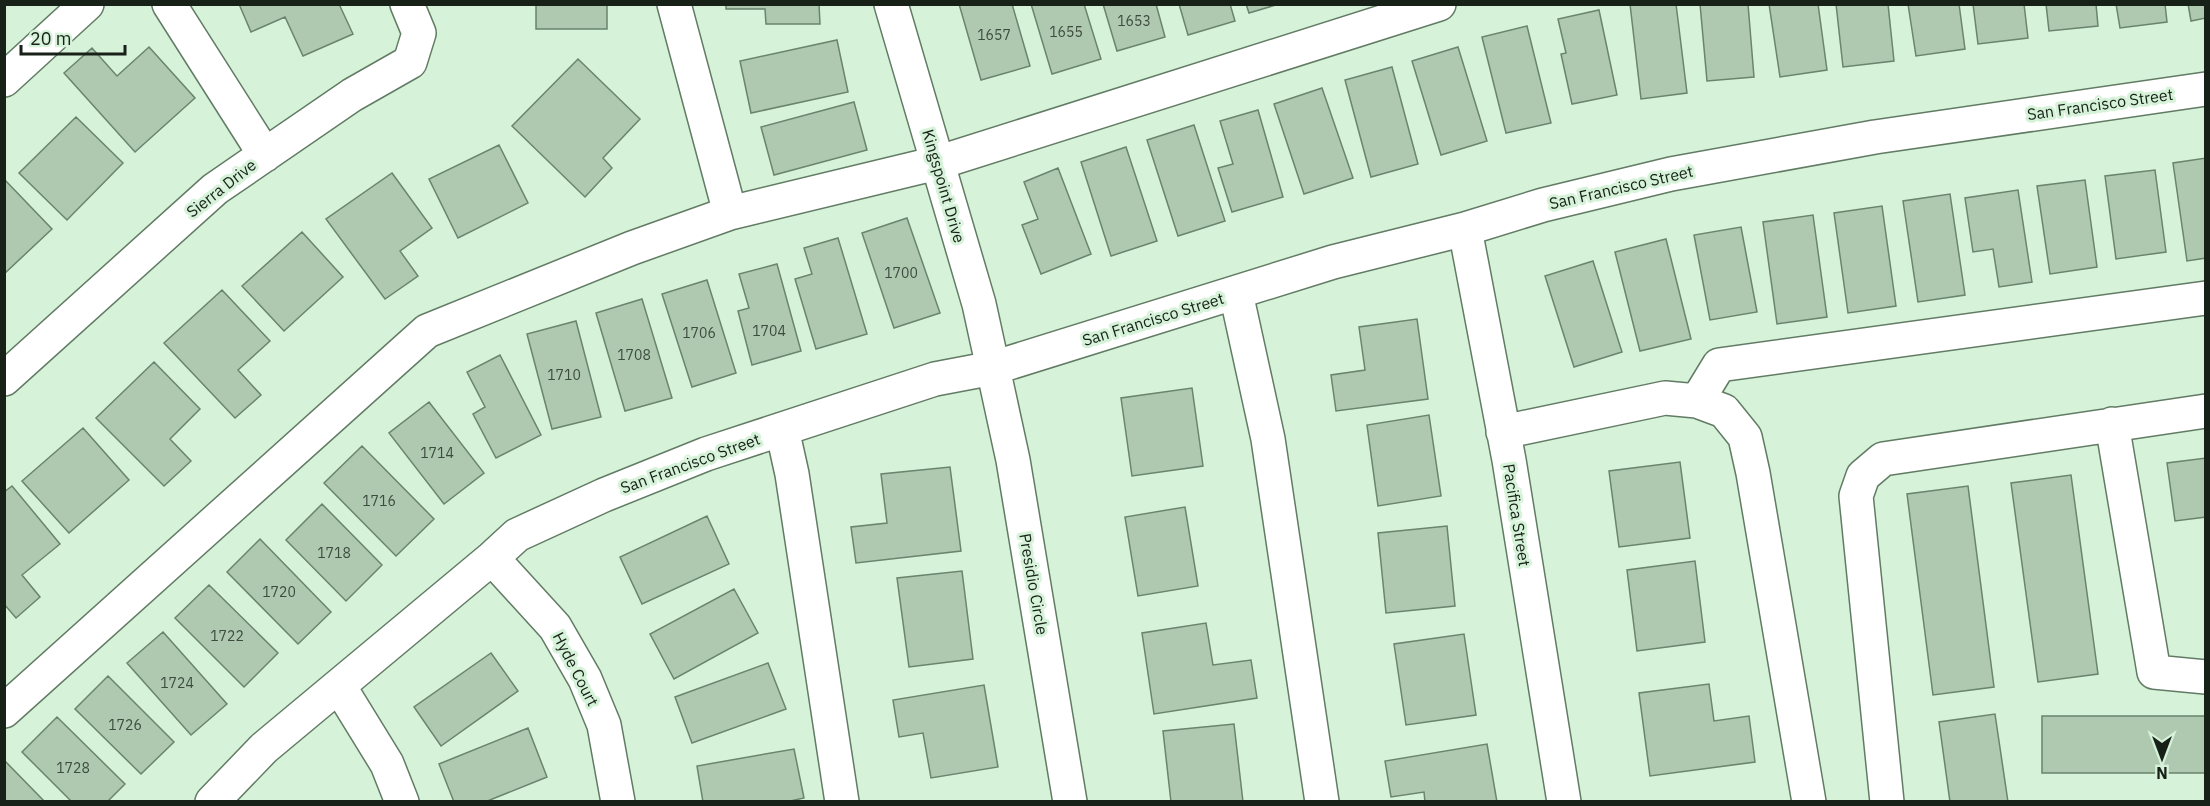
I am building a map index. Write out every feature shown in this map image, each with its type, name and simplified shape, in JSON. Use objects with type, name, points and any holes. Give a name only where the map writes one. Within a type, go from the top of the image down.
[{"type":"street","points":[[4,80],[87,4]]},
{"type":"street","points":[[169,4],[265,155]]},
{"type":"street","name":"Sierra Drive","points":[[4,379],[215,189],[352,95],[410,62],[419,33],[407,4]]},
{"type":"street","points":[[674,4],[730,213]]},
{"type":"street","name":"Kingspoint Drive","points":[[891,4],[979,304],[993,368]]},
{"type":"street","points":[[4,711],[427,331],[632,248],[730,213],[937,163],[1439,4]]},
{"type":"street","name":"San Francisco Street","points":[[212,801],[264,748],[517,535],[604,495],[706,454],[935,379],[993,368],[1333,262],[1465,229],[1543,205],[1671,174],[1875,137],[2205,88]]},
{"type":"street","name":"Pacifica Street","points":[[1465,229],[1503,432],[1564,801]]},
{"type":"street","points":[[1236,293],[1268,439],[1322,801]]},
{"type":"street","points":[[1697,401],[1719,365],[2205,298]]},
{"type":"street","name":"Presidio Circle","points":[[993,368],[1013,460],[1070,801]]},
{"type":"street","points":[[1503,432],[1665,398],[1697,401],[1724,411],[1745,437],[1753,473],[1809,801]]},
{"type":"street","points":[[1887,801],[1856,496],[1863,476],[1883,459],[2205,411]]},
{"type":"street","points":[[2112,424],[2154,672],[2205,676]]},
{"type":"street","points":[[782,429],[792,474],[842,801]]},
{"type":"street","name":"Hyde Court","points":[[492,558],[555,627],[585,679],[604,725],[618,801]]},
{"type":"street","points":[[339,686],[387,764],[402,801]]},
{"type":"building","points":[[239,4],[339,4],[353,34],[303,56],[285,17],[251,32]]},
{"type":"building","points":[[536,4],[607,4],[607,29],[536,29]]},
{"type":"building","points":[[726,4],[819,4],[820,24],[766,24],[765,9],[726,9]]},
{"type":"building","points":[[959,4],[1012,4],[1030,66],[981,80]]},
{"type":"building","points":[[1031,4],[1084,4],[1101,59],[1052,74]]},
{"type":"building","points":[[1103,4],[1156,4],[1165,37],[1117,51]]},
{"type":"building","points":[[1179,4],[1230,4],[1235,21],[1188,35]]},
{"type":"building","points":[[1246,4],[1279,4],[1249,13]]},
{"type":"building","points":[[1630,4],[1676,4],[1687,93],[1641,99]]},
{"type":"building","points":[[1700,4],[1748,4],[1754,77],[1707,81]]},
{"type":"building","points":[[1769,4],[1818,4],[1827,70],[1780,77]]},
{"type":"building","points":[[1836,4],[1888,4],[1894,61],[1843,67]]},
{"type":"building","points":[[1908,4],[1959,4],[1965,49],[1916,56]]},
{"type":"building","points":[[1973,4],[2024,4],[2028,38],[1978,44]]},
{"type":"building","points":[[2046,4],[2096,4],[2098,26],[2049,31]]},
{"type":"building","points":[[2116,4],[2165,4],[2167,22],[2120,28]]},
{"type":"building","points":[[2188,4],[2206,4],[2206,18],[2191,21]]},
{"type":"building","points":[[1599,10],[1617,95],[1572,104],[1561,54],[1566,53],[1558,19]]},
{"type":"building","points":[[1527,26],[1551,123],[1506,133],[1482,37]]},
{"type":"building","points":[[837,40],[848,92],[751,113],[740,61]]},
{"type":"building","points":[[149,47],[195,98],[135,152],[64,73],[92,48],[117,76]]},
{"type":"building","points":[[1458,47],[1487,141],[1441,155],[1412,61]]},
{"type":"building","points":[[578,59],[640,119],[603,158],[612,168],[585,197],[512,126]]},
{"type":"building","points":[[1392,67],[1418,164],[1371,177],[1345,80]]},
{"type":"building","points":[[1322,88],[1353,178],[1304,194],[1274,104]]},
{"type":"building","points":[[854,102],[867,150],[774,175],[761,127]]},
{"type":"building","points":[[1258,110],[1283,197],[1232,212],[1218,168],[1233,164],[1220,121]]},
{"type":"building","points":[[76,117],[123,163],[67,220],[19,173]]},
{"type":"building","points":[[1194,125],[1225,221],[1178,236],[1147,140]]},
{"type":"building","points":[[499,145],[528,203],[458,238],[429,179]]},
{"type":"building","points":[[1126,147],[1157,241],[1111,256],[1081,162]]},
{"type":"building","points":[[2206,158],[2206,258],[2187,261],[2173,163]]},
{"type":"building","points":[[1058,168],[1091,254],[1041,274],[1022,225],[1038,219],[1024,182]]},
{"type":"building","points":[[2155,170],[2166,252],[2116,259],[2105,176]]},
{"type":"building","points":[[392,173],[432,228],[400,251],[418,276],[385,299],[326,219]]},
{"type":"building","points":[[4,179],[52,229],[4,274]]},
{"type":"building","points":[[2085,180],[2097,267],[2050,274],[2037,186]]},
{"type":"building","points":[[2018,190],[2032,282],[1999,287],[1993,249],[1973,252],[1965,198]]},
{"type":"building","points":[[1950,194],[1965,295],[1918,302],[1903,201]]},
{"type":"building","points":[[1882,206],[1896,306],[1848,313],[1834,213]]},
{"type":"building","points":[[1813,215],[1827,317],[1777,324],[1763,222]]},
{"type":"building","points":[[907,218],[940,313],[894,328],[862,233]]},
{"type":"building","points":[[1741,227],[1757,312],[1710,320],[1694,235]]},
{"type":"building","points":[[302,232],[343,277],[284,331],[242,286]]},
{"type":"building","points":[[838,238],[867,334],[816,349],[795,279],[812,274],[804,248]]},
{"type":"building","points":[[1666,239],[1691,339],[1640,351],[1615,252]]},
{"type":"building","points":[[1593,261],[1622,352],[1574,367],[1545,276]]},
{"type":"building","points":[[777,264],[801,351],[752,365],[738,311],[749,308],[739,274]]},
{"type":"building","points":[[707,280],[736,373],[692,387],[662,294]]},
{"type":"building","points":[[222,290],[270,341],[238,370],[261,395],[235,418],[164,343]]},
{"type":"building","points":[[642,299],[672,398],[625,411],[596,313]]},
{"type":"building","points":[[1417,319],[1428,399],[1336,411],[1331,375],[1365,370],[1359,327]]},
{"type":"building","points":[[576,321],[601,417],[552,429],[527,334]]},
{"type":"building","points":[[500,355],[541,435],[496,458],[473,414],[485,407],[467,372]]},
{"type":"building","points":[[154,362],[200,409],[170,439],[191,461],[164,486],[96,418]]},
{"type":"building","points":[[1192,388],[1203,466],[1132,476],[1121,398]]},
{"type":"building","points":[[429,402],[484,473],[444,504],[389,433]]},
{"type":"building","points":[[1429,415],[1441,496],[1378,506],[1367,425]]},
{"type":"building","points":[[83,428],[129,480],[69,533],[22,481]]},
{"type":"building","points":[[362,446],[434,519],[396,556],[324,483]]},
{"type":"building","points":[[2206,458],[2206,517],[2175,521],[2167,463]]},
{"type":"building","points":[[1680,462],[1690,538],[1619,547],[1609,471]]},
{"type":"building","points":[[950,467],[961,551],[856,563],[851,527],[887,523],[881,474]]},
{"type":"building","points":[[2071,475],[2098,674],[2038,682],[2011,483]]},
{"type":"building","points":[[12,486],[60,544],[22,575],[40,597],[16,618],[4,604],[4,492]]},
{"type":"building","points":[[1968,486],[1994,687],[1933,695],[1907,494]]},
{"type":"building","points":[[322,504],[382,565],[346,601],[286,540]]},
{"type":"building","points":[[1185,507],[1198,586],[1138,596],[1125,517]]},
{"type":"building","points":[[707,516],[729,564],[642,604],[620,557]]},
{"type":"building","points":[[1447,526],[1455,606],[1386,613],[1378,533]]},
{"type":"building","points":[[260,539],[331,612],[298,644],[227,572]]},
{"type":"building","points":[[1695,561],[1705,642],[1637,651],[1627,570]]},
{"type":"building","points":[[962,571],[973,659],[909,667],[897,578]]},
{"type":"building","points":[[209,585],[278,653],[244,687],[175,618]]},
{"type":"building","points":[[734,589],[758,633],[674,679],[650,634]]},
{"type":"building","points":[[1206,623],[1213,665],[1251,660],[1257,698],[1154,714],[1142,633]]},
{"type":"building","points":[[163,632],[227,704],[191,735],[127,663]]},
{"type":"building","points":[[1464,634],[1476,715],[1406,725],[1394,644]]},
{"type":"building","points":[[491,653],[518,691],[441,746],[414,707]]},
{"type":"building","points":[[768,663],[786,709],[692,743],[675,697]]},
{"type":"building","points":[[108,676],[174,742],[141,774],[75,709]]},
{"type":"building","points":[[1709,684],[1714,721],[1749,716],[1755,762],[1650,776],[1639,693]]},
{"type":"building","points":[[984,685],[998,767],[931,778],[923,733],[899,737],[893,700]]},
{"type":"building","points":[[1995,714],[2008,802],[1950,802],[1939,722]]},
{"type":"building","points":[[2042,716],[2206,716],[2206,773],[2042,773]]},
{"type":"building","points":[[57,717],[125,784],[107,802],[72,802],[22,752]]},
{"type":"building","points":[[1234,724],[1243,802],[1171,802],[1163,731]]},
{"type":"building","points":[[528,728],[547,777],[485,802],[454,802],[439,764]]},
{"type":"building","points":[[1487,744],[1497,802],[1425,802],[1424,792],[1391,797],[1385,761]]},
{"type":"building","points":[[794,749],[804,798],[786,802],[703,802],[697,766]]},
{"type":"building","points":[[5,761],[45,802],[4,802]]}]
